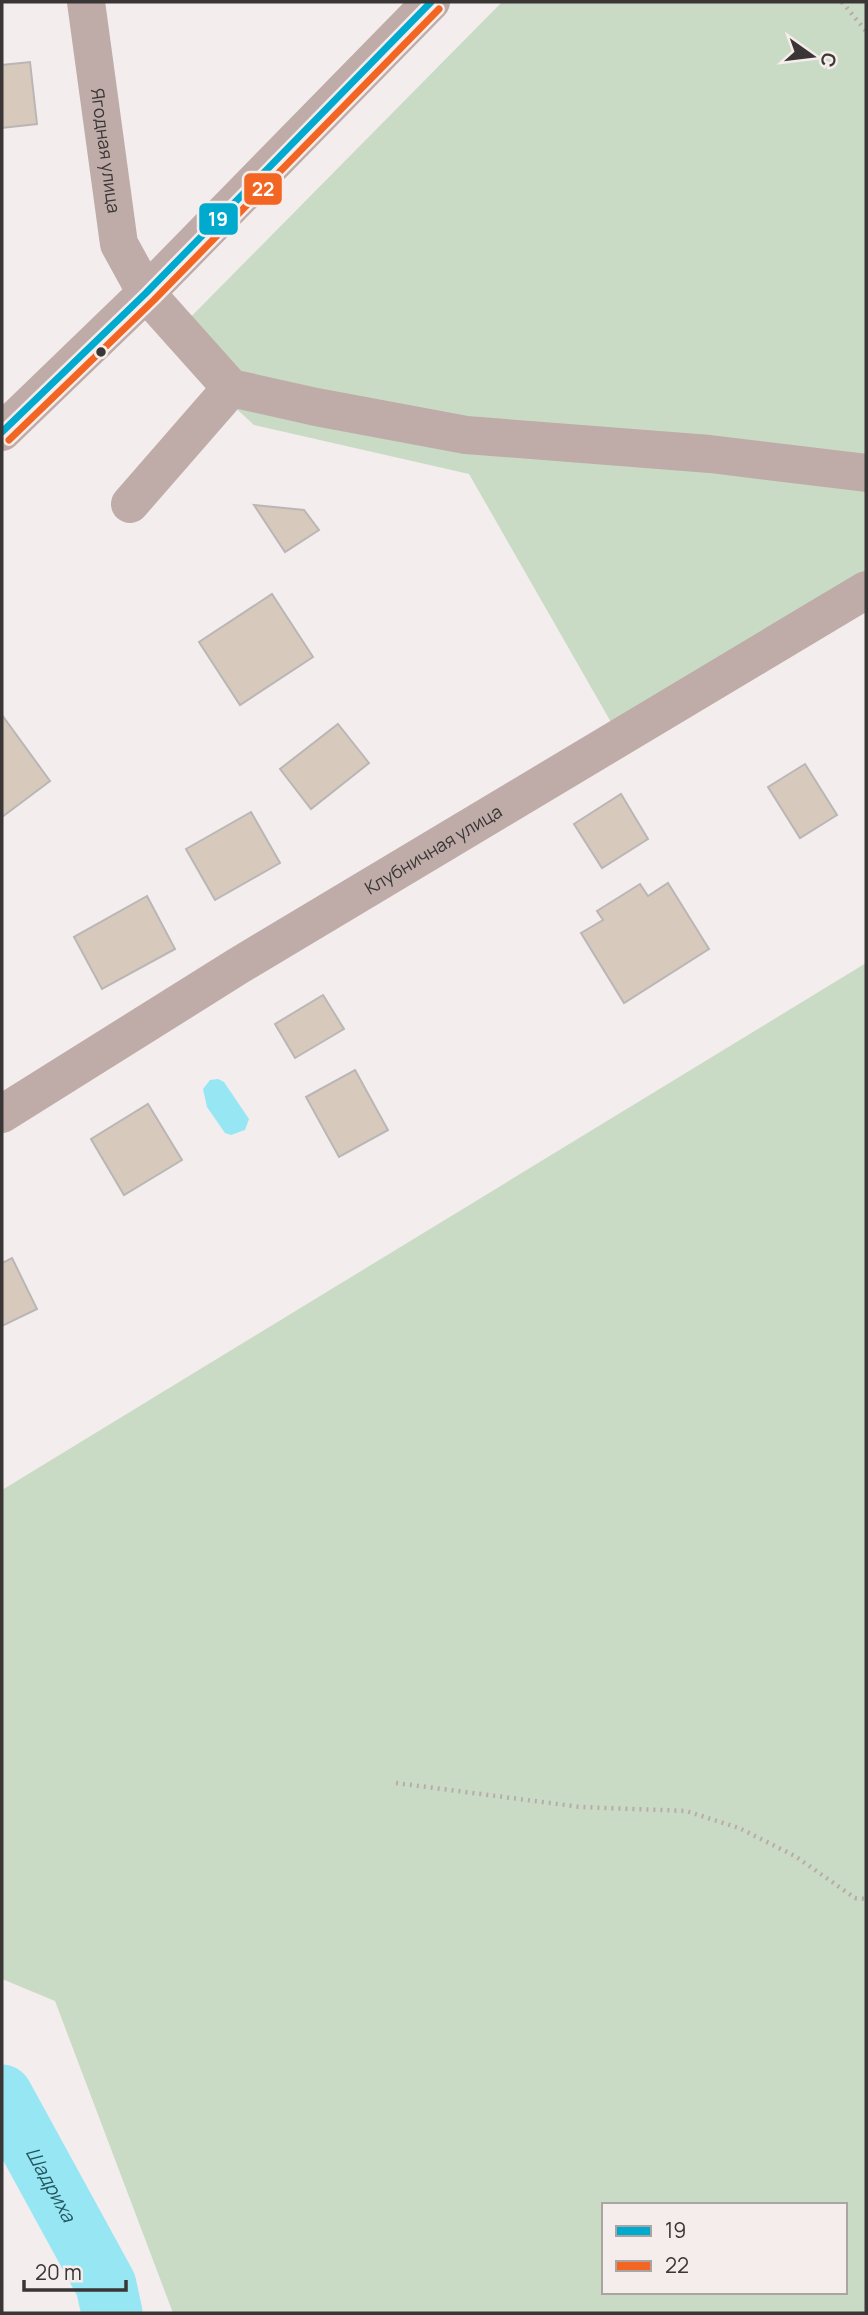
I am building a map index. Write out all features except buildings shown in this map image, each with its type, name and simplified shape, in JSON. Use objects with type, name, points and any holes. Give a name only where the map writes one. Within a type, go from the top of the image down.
[{"type":"street","name":"Ягодная улица","points":[[86,2],[119,244],[146,293],[231,388]]},
{"type":"street","points":[[2,432],[146,293],[431,2]]},
{"type":"street","points":[[130,504],[231,388],[466,435],[710,454],[866,474]]},
{"type":"street","name":"Клубничная улица","points":[[2,1114],[238,966],[866,590]]},
{"type":"path","points":[[842,2],[866,31]]},
{"type":"path","points":[[396,1783],[581,1807],[686,1811],[739,1828],[795,1856],[855,1898],[866,1899]]},
{"type":"green space","points":[[502,2],[866,2],[866,578],[612,724],[469,474],[254,425],[165,343]]},
{"type":"green space","points":[[866,963],[866,2313],[173,2313],[55,2001],[2,1979],[2,1490]]},
{"type":"water","points":[[218,1079],[224,1082],[249,1119],[245,1130],[231,1135],[225,1133],[207,1107],[203,1089],[210,1080]]},
{"type":"waterway","name":"Шадриха","points":[[2,2095],[106,2285],[112,2313]]},
{"type":"transit line","name":"19","points":[[2,432],[146,293],[431,2]]},
{"type":"transit line","name":"22","points":[[9,440],[154,300],[439,9]]}]
